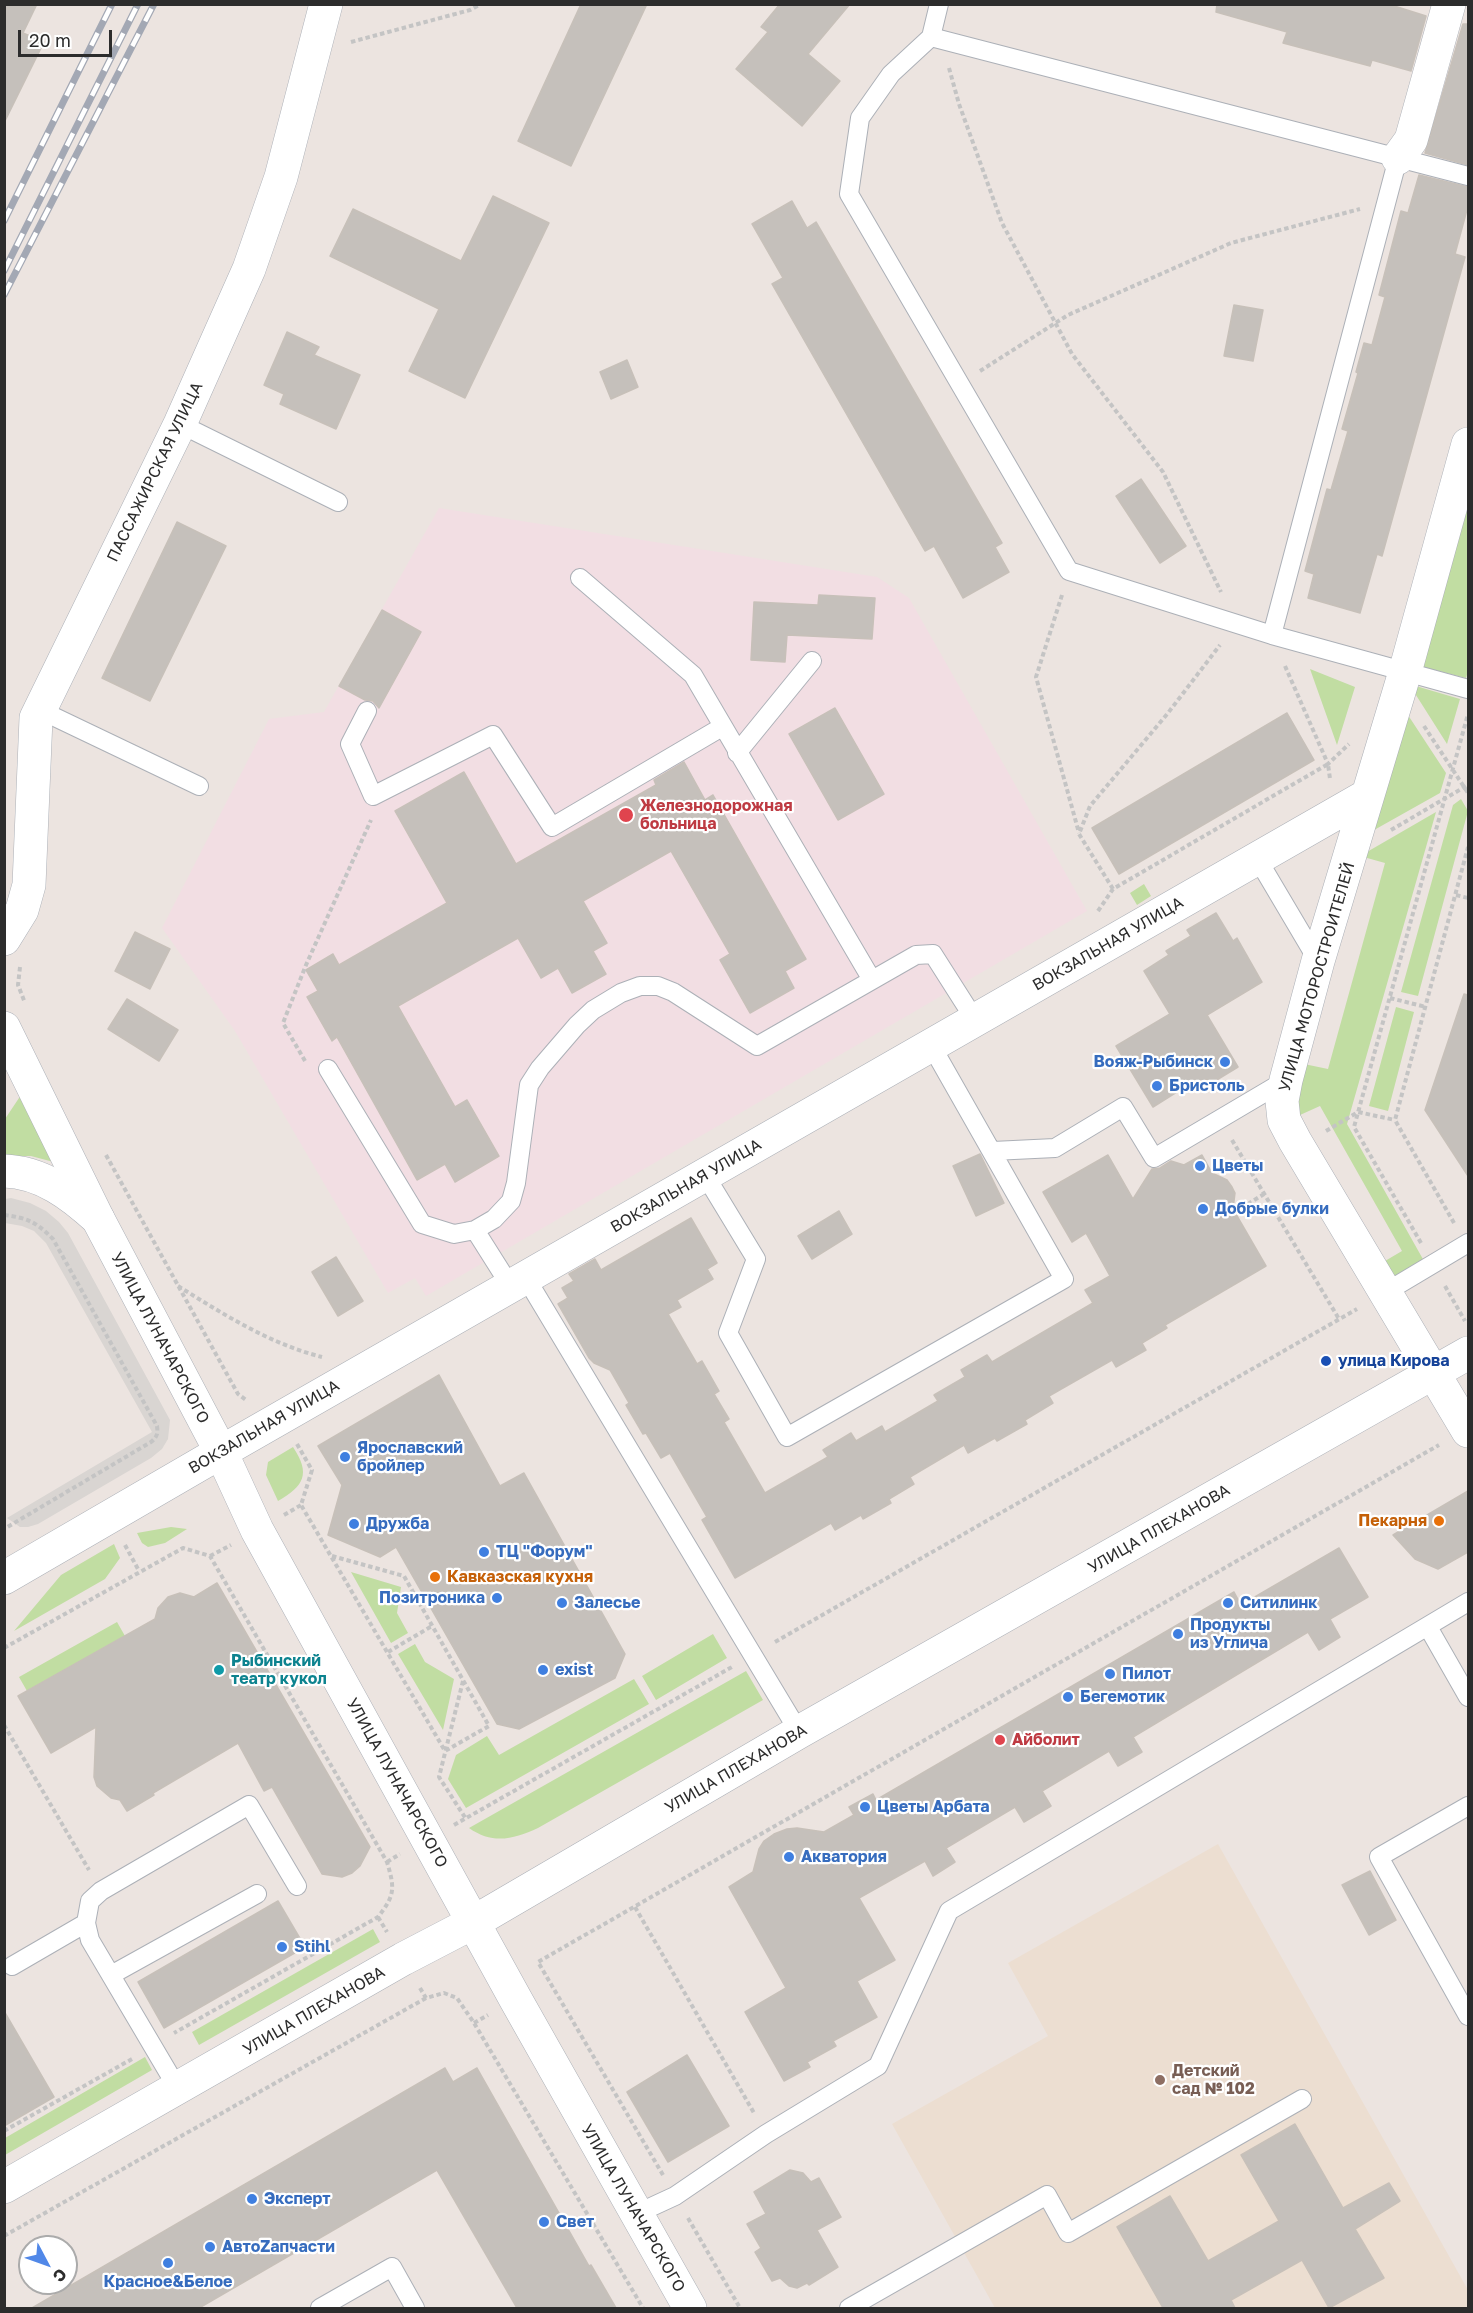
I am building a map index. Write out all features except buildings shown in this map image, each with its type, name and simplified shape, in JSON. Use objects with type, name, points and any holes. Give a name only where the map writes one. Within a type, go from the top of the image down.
[{"type":"street","name":"ПАССАЖИРСКАЯ УЛИЦА","points":[[14,950],[29,885],[36,718],[180,424],[249,269],[281,177],[326,4]]},
{"type":"street","points":[[1398,158],[1410,140],[1449,4]]},
{"type":"street","name":"УЛИЦА МОТОРОСТРОИТЕЛЕЙ","points":[[1434,1373],[1284,1120],[1282,1101],[1318,961],[1402,681],[1468,444]]},
{"type":"street","name":"ВОКЗАЛЬНАЯ УЛИЦА","points":[[4,1578],[1368,795]]},
{"type":"street","points":[[4,1086],[10,1076],[13,1023]]},
{"type":"street","name":"УЛИЦА ЛУНАЧАРСКОГО","points":[[13,1023],[98,1220],[221,1452],[257,1530],[690,2308]]},
{"type":"street","points":[[4,1172],[18,1172],[41,1179],[75,1198],[98,1220]]},
{"type":"street","name":"УЛИЦА ПЛЕХАНОВА","points":[[4,2187],[403,1959],[474,1922],[799,1732],[1468,1353]]},
{"type":"street","points":[[1434,1373],[1459,1439]]},
{"type":"lane","points":[[939,4],[936,39],[891,74],[860,118],[849,194],[1069,571],[1237,623],[1402,681],[1468,689]]},
{"type":"lane","points":[[936,39],[1468,176]]},
{"type":"lane","points":[[1272,635],[1398,158]]},
{"type":"lane","points":[[180,424],[338,502]]},
{"type":"lane","points":[[580,578],[693,675],[872,980]]},
{"type":"lane","points":[[738,753],[812,661]]},
{"type":"lane","points":[[40,710],[200,786]]},
{"type":"lane","points":[[367,711],[350,744],[373,796],[493,735],[552,827],[722,727]]},
{"type":"lane","points":[[1257,858],[1318,961]]},
{"type":"lane","points":[[328,1069],[422,1224],[454,1234],[476,1230],[494,1219],[511,1201],[516,1183],[529,1085],[540,1068],[577,1025],[593,1010],[621,993],[640,986],[658,986],[673,992],[757,1046],[916,955],[933,954],[975,1020]]},
{"type":"lane","points":[[705,1175],[756,1259],[728,1333],[787,1437],[1064,1279],[932,1045]]},
{"type":"lane","points":[[993,1151],[1055,1148],[1124,1107],[1154,1158],[1286,1080]]},
{"type":"lane","points":[[476,1230],[519,1283],[799,1732]]},
{"type":"lane","points":[[1386,1292],[1467,1243]]},
{"type":"lane","points":[[636,2214],[675,2196],[766,2134],[878,2066],[949,1911],[1468,1602]]},
{"type":"lane","points":[[1428,1626],[1468,1696]]},
{"type":"lane","points":[[177,2089],[90,1940],[86,1923],[90,1901],[101,1891],[249,1805],[297,1886]]},
{"type":"lane","points":[[1468,1806],[1379,1857],[1468,2016]]},
{"type":"lane","points":[[111,1976],[257,1894]]},
{"type":"lane","points":[[12,1966],[86,1923]]},
{"type":"lane","points":[[849,2308],[1047,2195],[1068,2233],[1302,2099]]},
{"type":"lane","points":[[320,2308],[392,2267],[416,2308]]},
{"type":"path","points":[[315,50],[380,35],[470,10],[481,4]]},
{"type":"path","points":[[936,39],[1002,223],[1072,354],[1163,472],[1237,623],[1168,712],[1090,806],[1079,834]]},
{"type":"path","points":[[960,384],[1068,315],[1231,243],[1386,202]]},
{"type":"path","points":[[1069,571],[1036,677],[1079,834],[1113,889]]},
{"type":"path","points":[[1272,635],[1328,764],[1353,739]]},
{"type":"path","points":[[1402,681],[1453,769],[1467,786],[1468,793]]},
{"type":"path","points":[[1468,714],[1354,1127],[1468,1327]]},
{"type":"path","points":[[1352,853],[1467,786]]},
{"type":"path","points":[[309,1068],[283,1023],[306,965],[386,789]]},
{"type":"path","points":[[1467,1243],[1395,1120],[1468,847]]},
{"type":"path","points":[[1456,895],[1468,898]]},
{"type":"path","points":[[13,1023],[18,985],[14,950]]},
{"type":"path","points":[[1390,998],[1426,1007]]},
{"type":"path","points":[[1358,1112],[1395,1120]]},
{"type":"path","points":[[1220,1120],[1339,1319]]},
{"type":"path","points":[[104,1152],[238,1394],[246,1400],[254,1401]]},
{"type":"path","points":[[1235,1212],[1264,1194]]},
{"type":"path","points":[[4,1215],[24,1217],[40,1226],[53,1239],[157,1426],[158,1432],[157,1437],[151,1442],[4,1528]]},
{"type":"path","points":[[178,1286],[218,1310],[295,1350],[325,1358]]},
{"type":"path","points":[[387,1862],[752,1656],[1386,1292]]},
{"type":"path","points":[[303,1436],[296,1441],[312,1470],[301,1505],[445,1751]]},
{"type":"path","points":[[740,2308],[538,1962],[1431,1449],[1459,1439]]},
{"type":"path","points":[[4,1648],[183,1548],[210,1556],[230,1590]]},
{"type":"path","points":[[332,1556],[404,1576],[489,1726],[445,1751]]},
{"type":"path","points":[[388,1652],[432,1626]]},
{"type":"path","points":[[463,1680],[439,1777],[466,1819]]},
{"type":"path","points":[[4,1725],[101,1891]]},
{"type":"path","points":[[635,1907],[766,2134]]},
{"type":"path","points":[[4,2236],[426,1998]]},
{"type":"path","points":[[474,2023],[643,2308]]},
{"type":"shaded area","name":"Железнодорожная больница","points":[[439,508],[877,577],[909,598],[1087,911],[426,1296],[415,1278],[388,1293],[235,1031],[162,928],[269,719],[324,712]]},
{"type":"shaded area","points":[[11,1198],[30,1203],[46,1211],[68,1233],[170,1420],[168,1439],[162,1449],[151,1458],[38,1524],[28,1527],[20,1527],[7,1518],[152,1432],[46,1243],[34,1231],[5,1223],[5,1199]]},
{"type":"shaded area","name":"Детский сад № 102","points":[[1218,1844],[1468,2290],[1468,2308],[995,2308],[892,2124],[1048,2036],[1008,1963]]},
{"type":"green space","points":[[1468,474],[1468,671],[1466,678],[1415,665]]},
{"type":"green space","points":[[1310,669],[1355,687],[1337,745]]},
{"type":"green space","points":[[1409,684],[1460,699],[1447,744]]},
{"type":"green space","points":[[1406,712],[1446,773],[1440,793],[1367,834]]},
{"type":"green space","points":[[1461,799],[1468,811],[1418,996],[1401,992],[1453,805]]},
{"type":"green space","points":[[1436,812],[1347,1124],[1424,1261],[1394,1278],[1385,1261],[1402,1251],[1320,1106],[1300,1115],[1298,1102],[1304,1064],[1328,1069],[1385,863],[1360,856]]},
{"type":"green space","points":[[1144,884],[1151,896],[1137,905],[1130,893]]},
{"type":"green space","points":[[1396,1007],[1414,1012],[1388,1111],[1369,1106]]},
{"type":"green space","points":[[23,1092],[61,1164],[31,1156],[5,1156],[5,1119]]},
{"type":"green space","points":[[293,1447],[302,1465],[302,1478],[294,1490],[278,1501],[266,1475],[268,1462]]},
{"type":"green space","points":[[171,1527],[187,1529],[165,1543],[148,1547],[142,1543],[137,1533]]},
{"type":"green space","points":[[114,1544],[120,1558],[105,1579],[14,1631],[61,1575]]},
{"type":"green space","points":[[351,1572],[401,1587],[397,1613],[408,1633],[391,1643]]},
{"type":"green space","points":[[117,1622],[125,1636],[27,1691],[19,1677]]},
{"type":"green space","points":[[713,1634],[727,1658],[656,1700],[642,1676]]},
{"type":"green space","points":[[415,1644],[425,1662],[454,1679],[443,1730],[398,1654]]},
{"type":"green space","points":[[746,1671],[763,1700],[538,1828],[512,1837],[495,1838],[487,1837],[469,1828]]},
{"type":"green space","points":[[634,1679],[649,1704],[466,1808],[448,1779],[456,1755],[487,1736],[499,1755]]},
{"type":"green space","points":[[373,1929],[380,1942],[199,2045],[192,2032]]},
{"type":"green space","points":[[145,2057],[152,2070],[5,2155],[5,2138]]},
{"type":"railway","points":[[4,221],[112,4]]},
{"type":"railway","points":[[4,271],[138,4]]},
{"type":"railway","points":[[4,295],[154,4]]},
{"type":"place","name":"Железнодорожная больница","points":[[626,815]]},
{"type":"place","name":"Вояж-Рыбинск","points":[[1225,1062]]},
{"type":"place","name":"Бристоль","points":[[1157,1086]]},
{"type":"place","name":"Цветы","points":[[1200,1166]]},
{"type":"place","name":"Добрые булки","points":[[1203,1209]]},
{"type":"place","name":"улица Кирова","points":[[1326,1361]]},
{"type":"place","name":"Ярославский бройлер","points":[[345,1457]]},
{"type":"place","name":"Пекарня","points":[[1439,1521]]},
{"type":"place","name":"Дружба","points":[[354,1524]]},
{"type":"place","name":"ТЦ \"Форум\"","points":[[484,1552]]},
{"type":"place","name":"Кавказская кухня","points":[[435,1577]]},
{"type":"place","name":"Позитроника","points":[[497,1598]]},
{"type":"place","name":"Залесье","points":[[562,1603]]},
{"type":"place","name":"Ситилинк","points":[[1228,1603]]},
{"type":"place","name":"Продукты из Углича","points":[[1178,1634]]},
{"type":"place","name":"Рыбинский театр кукол","points":[[219,1670]]},
{"type":"place","name":"exist","points":[[543,1670]]},
{"type":"place","name":"Пилот","points":[[1110,1674]]},
{"type":"place","name":"Бегемотик","points":[[1068,1697]]},
{"type":"place","name":"Айболит","points":[[1000,1740]]},
{"type":"place","name":"Цветы Арбата","points":[[865,1807]]},
{"type":"place","name":"Акватория","points":[[789,1857]]},
{"type":"place","name":"Stihl","points":[[282,1947]]},
{"type":"place","name":"Детский сад № 102","points":[[1160,2080]]},
{"type":"place","name":"Эксперт","points":[[252,2199]]},
{"type":"place","name":"Свет","points":[[544,2222]]},
{"type":"place","name":"AвтоZапчасти","points":[[210,2247]]},
{"type":"place","name":"Красное&Белое","points":[[168,2263]]}]
